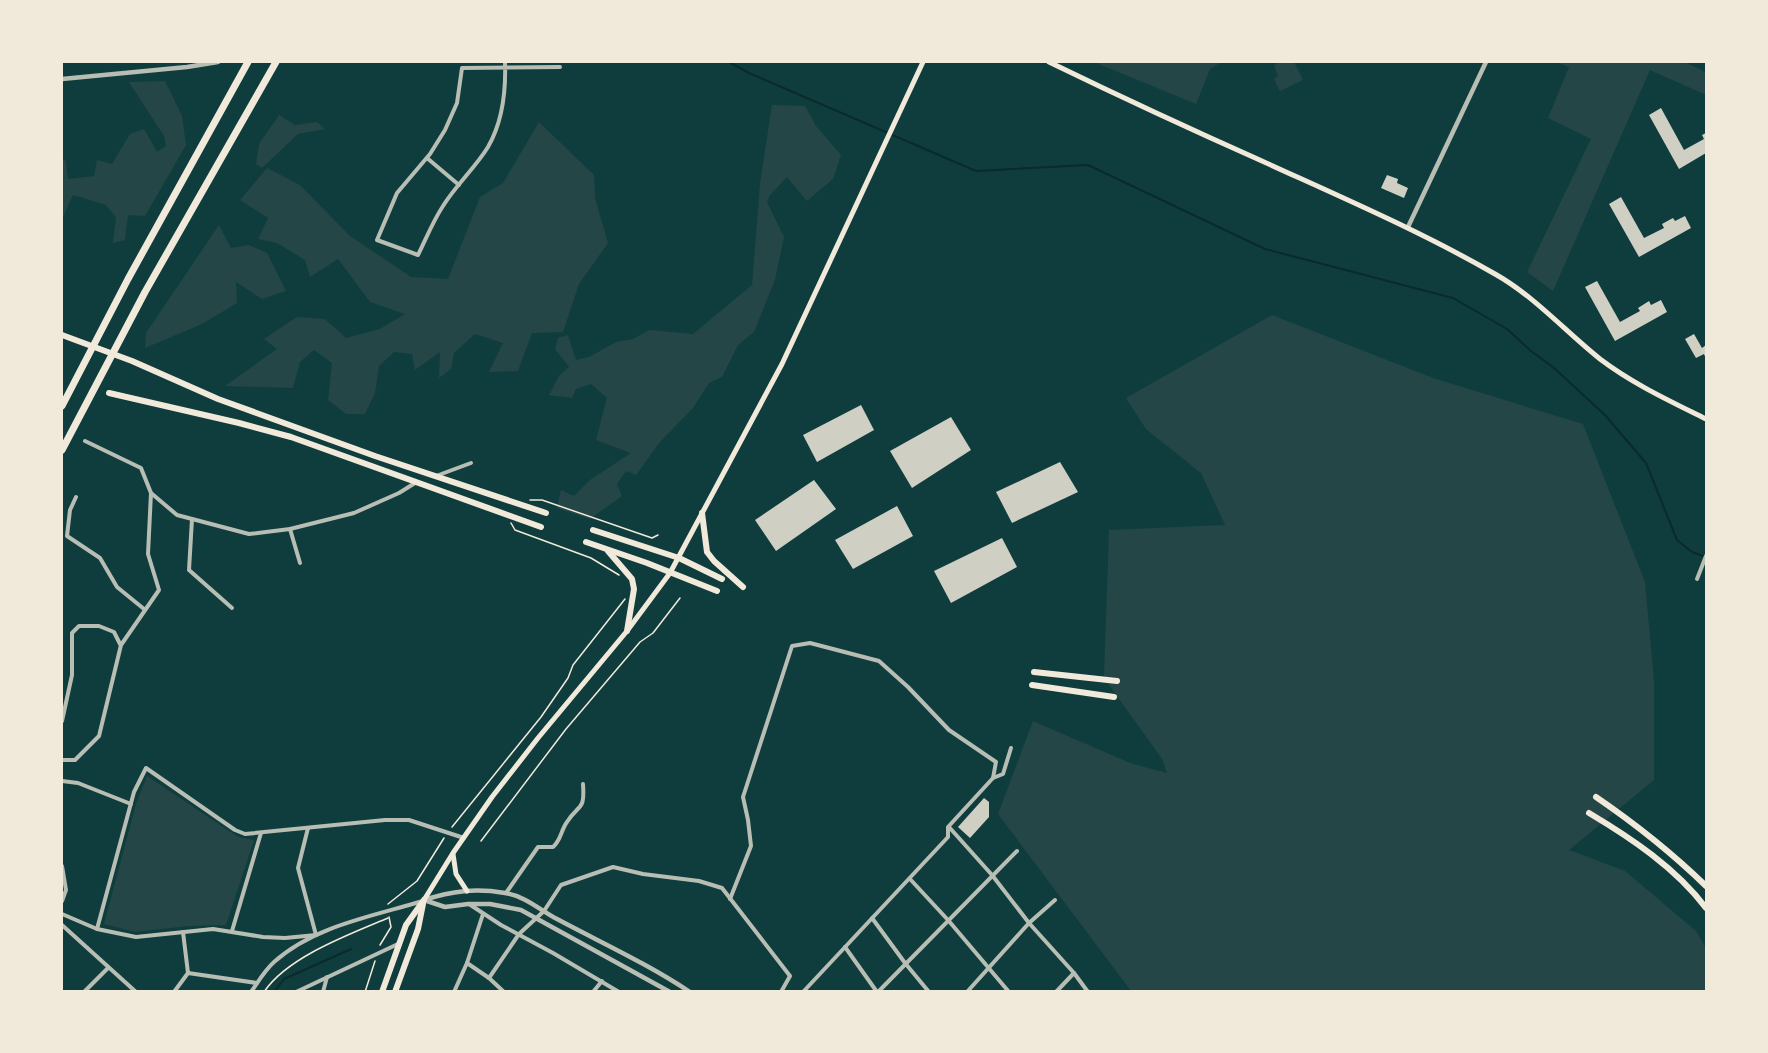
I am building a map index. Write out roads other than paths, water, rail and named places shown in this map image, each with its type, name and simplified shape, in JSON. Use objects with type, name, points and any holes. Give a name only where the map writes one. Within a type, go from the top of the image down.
[{"type":"highway","points":[[62,406],[248,62]]},
{"type":"highway","points":[[62,450],[119,340],[276,62]]},
{"type":"main road","points":[[382,992],[406,925],[453,853],[538,738],[627,631],[679,558],[782,364],[923,62]]},
{"type":"main road","points":[[1048,62],[1408,227],[1497,275],[1523,293],[1577,340],[1627,377],[1662,398],[1707,419]]},
{"type":"main road","points":[[62,335],[132,361],[218,399],[546,513]]},
{"type":"main road","points":[[109,393],[291,437],[541,527]]},
{"type":"main road","points":[[702,513],[707,552],[743,587]]},
{"type":"main road","points":[[593,530],[679,558],[722,579]]},
{"type":"main road","points":[[586,542],[717,591]]},
{"type":"main road","points":[[608,550],[632,579],[634,590],[627,631]]},
{"type":"main road","points":[[1034,672],[1117,681]]},
{"type":"main road","points":[[1032,685],[1114,697]]},
{"type":"main road","points":[[1596,797],[1673,854],[1707,886]]},
{"type":"main road","points":[[1588,813],[1623,832],[1639,844],[1707,908]]},
{"type":"main road","points":[[453,853],[456,874],[467,891]]},
{"type":"main road","points":[[395,992],[418,929],[424,900]]},
{"type":"street","points":[[62,79],[218,62]]},
{"type":"street","points":[[505,62],[506,68],[502,110],[489,146],[442,206],[417,255],[377,240],[397,193],[427,158],[445,130],[457,103],[462,68],[506,68],[560,67]]},
{"type":"street","points":[[1408,227],[1486,62]]},
{"type":"street","points":[[427,158],[459,184]]},
{"type":"street","points":[[62,760],[75,760],[99,736],[121,645],[159,590],[148,554],[151,493],[141,468],[85,441]]},
{"type":"street","points":[[435,476],[471,463]]},
{"type":"street","points":[[151,493],[177,515],[249,534],[290,529],[354,513],[399,493],[416,482]]},
{"type":"street","points":[[76,497],[70,510],[67,536],[100,558],[117,587],[144,609]]},
{"type":"street","points":[[192,519],[189,570],[231,608]]},
{"type":"street","points":[[290,529],[300,563]]},
{"type":"street","points":[[1697,579],[1707,556]]},
{"type":"street","points":[[62,721],[72,675],[72,633],[80,626],[99,626],[114,632],[121,645]]},
{"type":"street","points":[[730,899],[751,846],[743,797],[792,646],[810,643],[879,661],[908,687],[949,730],[996,762],[993,778]]},
{"type":"street","points":[[803,992],[948,837],[948,826],[993,778],[1003,774],[1011,748]]},
{"type":"street","points":[[97,929],[134,792],[146,768],[234,830],[245,834],[385,820],[409,820],[464,838]]},
{"type":"street","points":[[62,781],[78,783],[131,804]]},
{"type":"street","points":[[506,893],[538,847],[553,847],[558,842],[567,822],[579,810],[584,800],[583,784]]},
{"type":"street","points":[[948,826],[992,875],[1029,923],[1088,992]]},
{"type":"street","points":[[308,828],[298,868],[316,935]]},
{"type":"street","points":[[232,931],[261,833]]},
{"type":"street","points":[[845,947],[878,992],[1017,851]]},
{"type":"street","points":[[62,866],[66,890],[62,901]]},
{"type":"street","points":[[489,978],[519,934],[544,911],[561,885],[613,867],[643,874],[699,881],[722,888],[790,976],[781,992]]},
{"type":"street","points":[[910,879],[1009,992]]},
{"type":"street","points":[[251,992],[273,962],[316,935],[347,923],[451,892],[467,891],[506,893],[529,901],[690,992]]},
{"type":"street","points":[[424,900],[445,907],[490,904],[521,910],[670,992]]},
{"type":"street","points":[[967,992],[1029,923],[1055,900]]},
{"type":"street","points":[[468,904],[619,992]]},
{"type":"street","points":[[62,914],[97,929],[136,937],[213,929],[274,937],[316,935]]},
{"type":"street","points":[[454,992],[467,963],[483,914]]},
{"type":"street","points":[[872,918],[929,992]]},
{"type":"street","points":[[62,925],[136,992]]},
{"type":"street","points":[[174,992],[188,974],[183,933]]},
{"type":"street","points":[[296,992],[399,943]]},
{"type":"street","points":[[467,963],[504,992]]},
{"type":"street","points":[[84,992],[108,968]]},
{"type":"street","points":[[1056,992],[1074,973]]},
{"type":"street","points":[[188,974],[257,983]]},
{"type":"street","points":[[322,992],[327,977]]},
{"type":"street","points":[[593,992],[602,981]]},
{"type":"waterway","points":[[729,62],[749,73],[976,171],[1088,165],[1265,249],[1453,298],[1507,329],[1605,415],[1646,463],[1677,540],[1692,552],[1706,557]]},
{"type":"waterway","points":[[274,992],[284,979],[351,949]]}]
